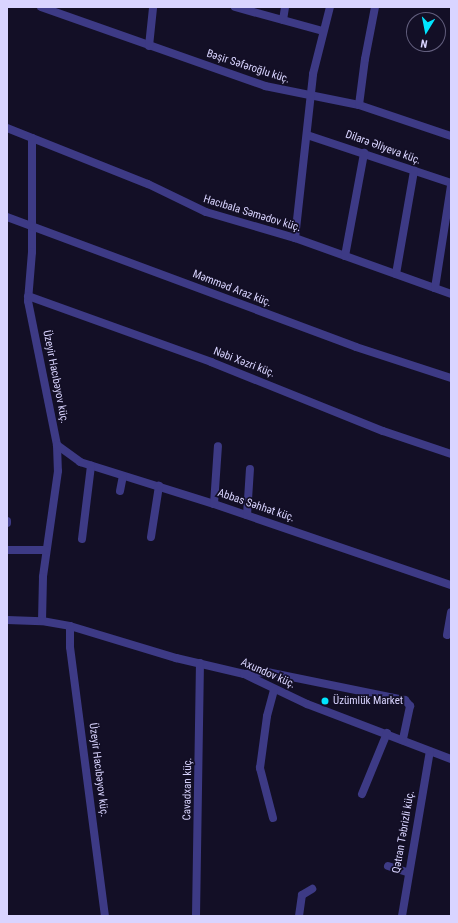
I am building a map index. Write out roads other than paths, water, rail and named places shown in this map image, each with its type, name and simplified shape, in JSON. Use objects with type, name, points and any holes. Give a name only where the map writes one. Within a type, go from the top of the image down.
[{"type":"street","name":"Bəşir Səfəroğlu küç.","points":[[41,7],[266,86],[359,105],[451,136]]},
{"type":"street","points":[[149,46],[153,7]]},
{"type":"street","points":[[235,7],[323,31]]},
{"type":"street","points":[[283,20],[285,7]]},
{"type":"street","points":[[295,238],[311,96],[323,31],[330,7]]},
{"type":"street","points":[[359,105],[364,59],[375,7]]},
{"type":"street","name":"Hacıbala Səmədov küç.","points":[[7,128],[148,184],[206,212],[295,238],[451,294]]},
{"type":"street","name":"Dilarə Əliyeva küç.","points":[[307,135],[364,153],[451,185]]},
{"type":"street","name":"Üzeyir Hacıbəyov küç.","points":[[32,138],[33,226],[28,296],[57,445],[56,490],[46,550],[42,621]]},
{"type":"street","points":[[345,256],[364,153]]},
{"type":"street","points":[[396,274],[414,171]]},
{"type":"street","points":[[435,288],[451,185]]},
{"type":"street","name":"Məmməd Araz küç.","points":[[7,217],[349,344],[451,378]]},
{"type":"street","name":"Nəbi Xəzri küç.","points":[[28,296],[211,362],[383,430],[451,454]]},
{"type":"street","name":"Abbas Səhhət küç.","points":[[57,445],[69,456],[92,466],[214,504],[451,585]]},
{"type":"street","points":[[214,504],[218,446]]},
{"type":"street","points":[[82,538],[92,466]]},
{"type":"street","points":[[247,515],[250,469]]},
{"type":"street","points":[[120,491],[123,476]]},
{"type":"street","points":[[151,537],[159,486]]},
{"type":"street","points":[[7,550],[46,550]]},
{"type":"street","points":[[447,635],[451,612]]},
{"type":"street","points":[[7,620],[42,621]]},
{"type":"street","name":"Axundov küç.","points":[[42,621],[70,626],[244,674],[274,690],[451,758]]},
{"type":"street","name":"Üzeyir Hacıbəyov küç.","points":[[70,626],[70,647],[105,916]]},
{"type":"street","name":"Cavadxan küç.","points":[[196,916],[200,663]]},
{"type":"street","points":[[244,674],[266,672],[405,700],[410,706],[403,740]]},
{"type":"street","points":[[273,818],[260,768],[267,716],[274,690]]},
{"type":"street","points":[[362,794],[386,733]]},
{"type":"street","name":"Qətran Təbrizli küç.","points":[[402,916],[430,751]]},
{"type":"street","points":[[388,866],[409,873]]},
{"type":"street","points":[[299,916],[302,895],[312,889]]},
{"type":"place","name":"Üzümlük Market","points":[[325,701]]}]
